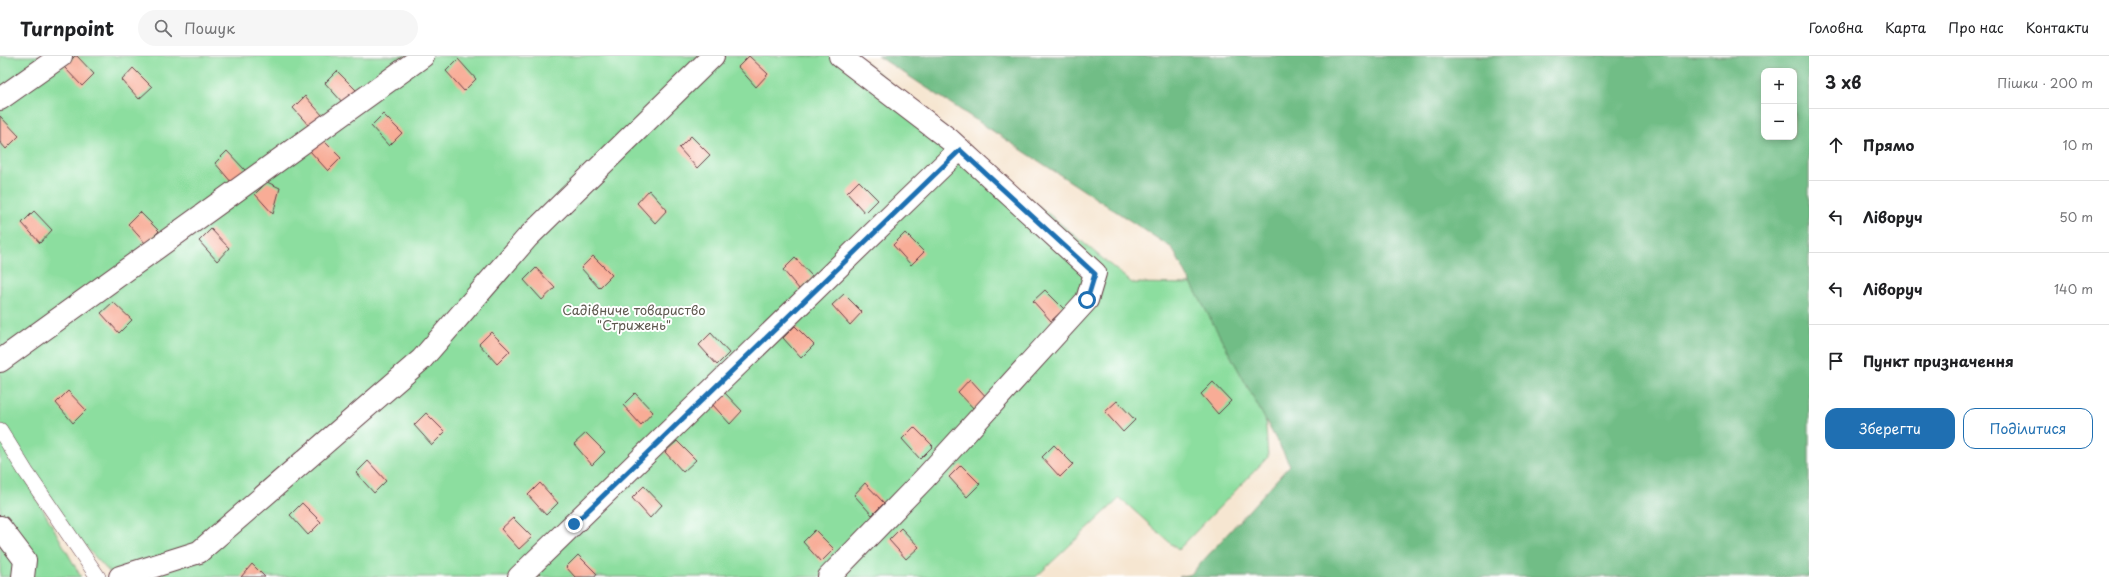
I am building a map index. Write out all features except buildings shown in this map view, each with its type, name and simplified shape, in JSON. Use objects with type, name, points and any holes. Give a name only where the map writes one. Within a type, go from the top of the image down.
[{"type":"street","points":[[0,99],[61,56]]},
{"type":"street","points":[[0,361],[423,56]]},
{"type":"street","points":[[120,577],[199,552],[422,359],[528,238],[713,56]]},
{"type":"street","points":[[829,577],[924,479],[1087,300],[1095,274],[960,150],[840,56]]},
{"type":"street","points":[[519,577],[960,150]]},
{"type":"street","points":[[0,527],[25,560],[23,577]]},
{"type":"lane","points":[[0,430],[26,472],[98,577]]},
{"type":"green space","name":"Садівниче товариство \"Стрижень\"","points":[[0,56],[858,56],[1132,283],[1256,285],[1268,457],[1178,550],[1120,498],[1036,577],[114,577],[54,513],[0,426]]},
{"type":"green space","points":[[878,56],[1809,56],[1809,577],[1179,577],[1191,574],[1290,465],[1172,248]]},
{"type":"green space","points":[[0,433],[81,577],[0,577]]},
{"type":"route","points":[[574,524],[960,150],[1095,274],[1087,300]]}]
